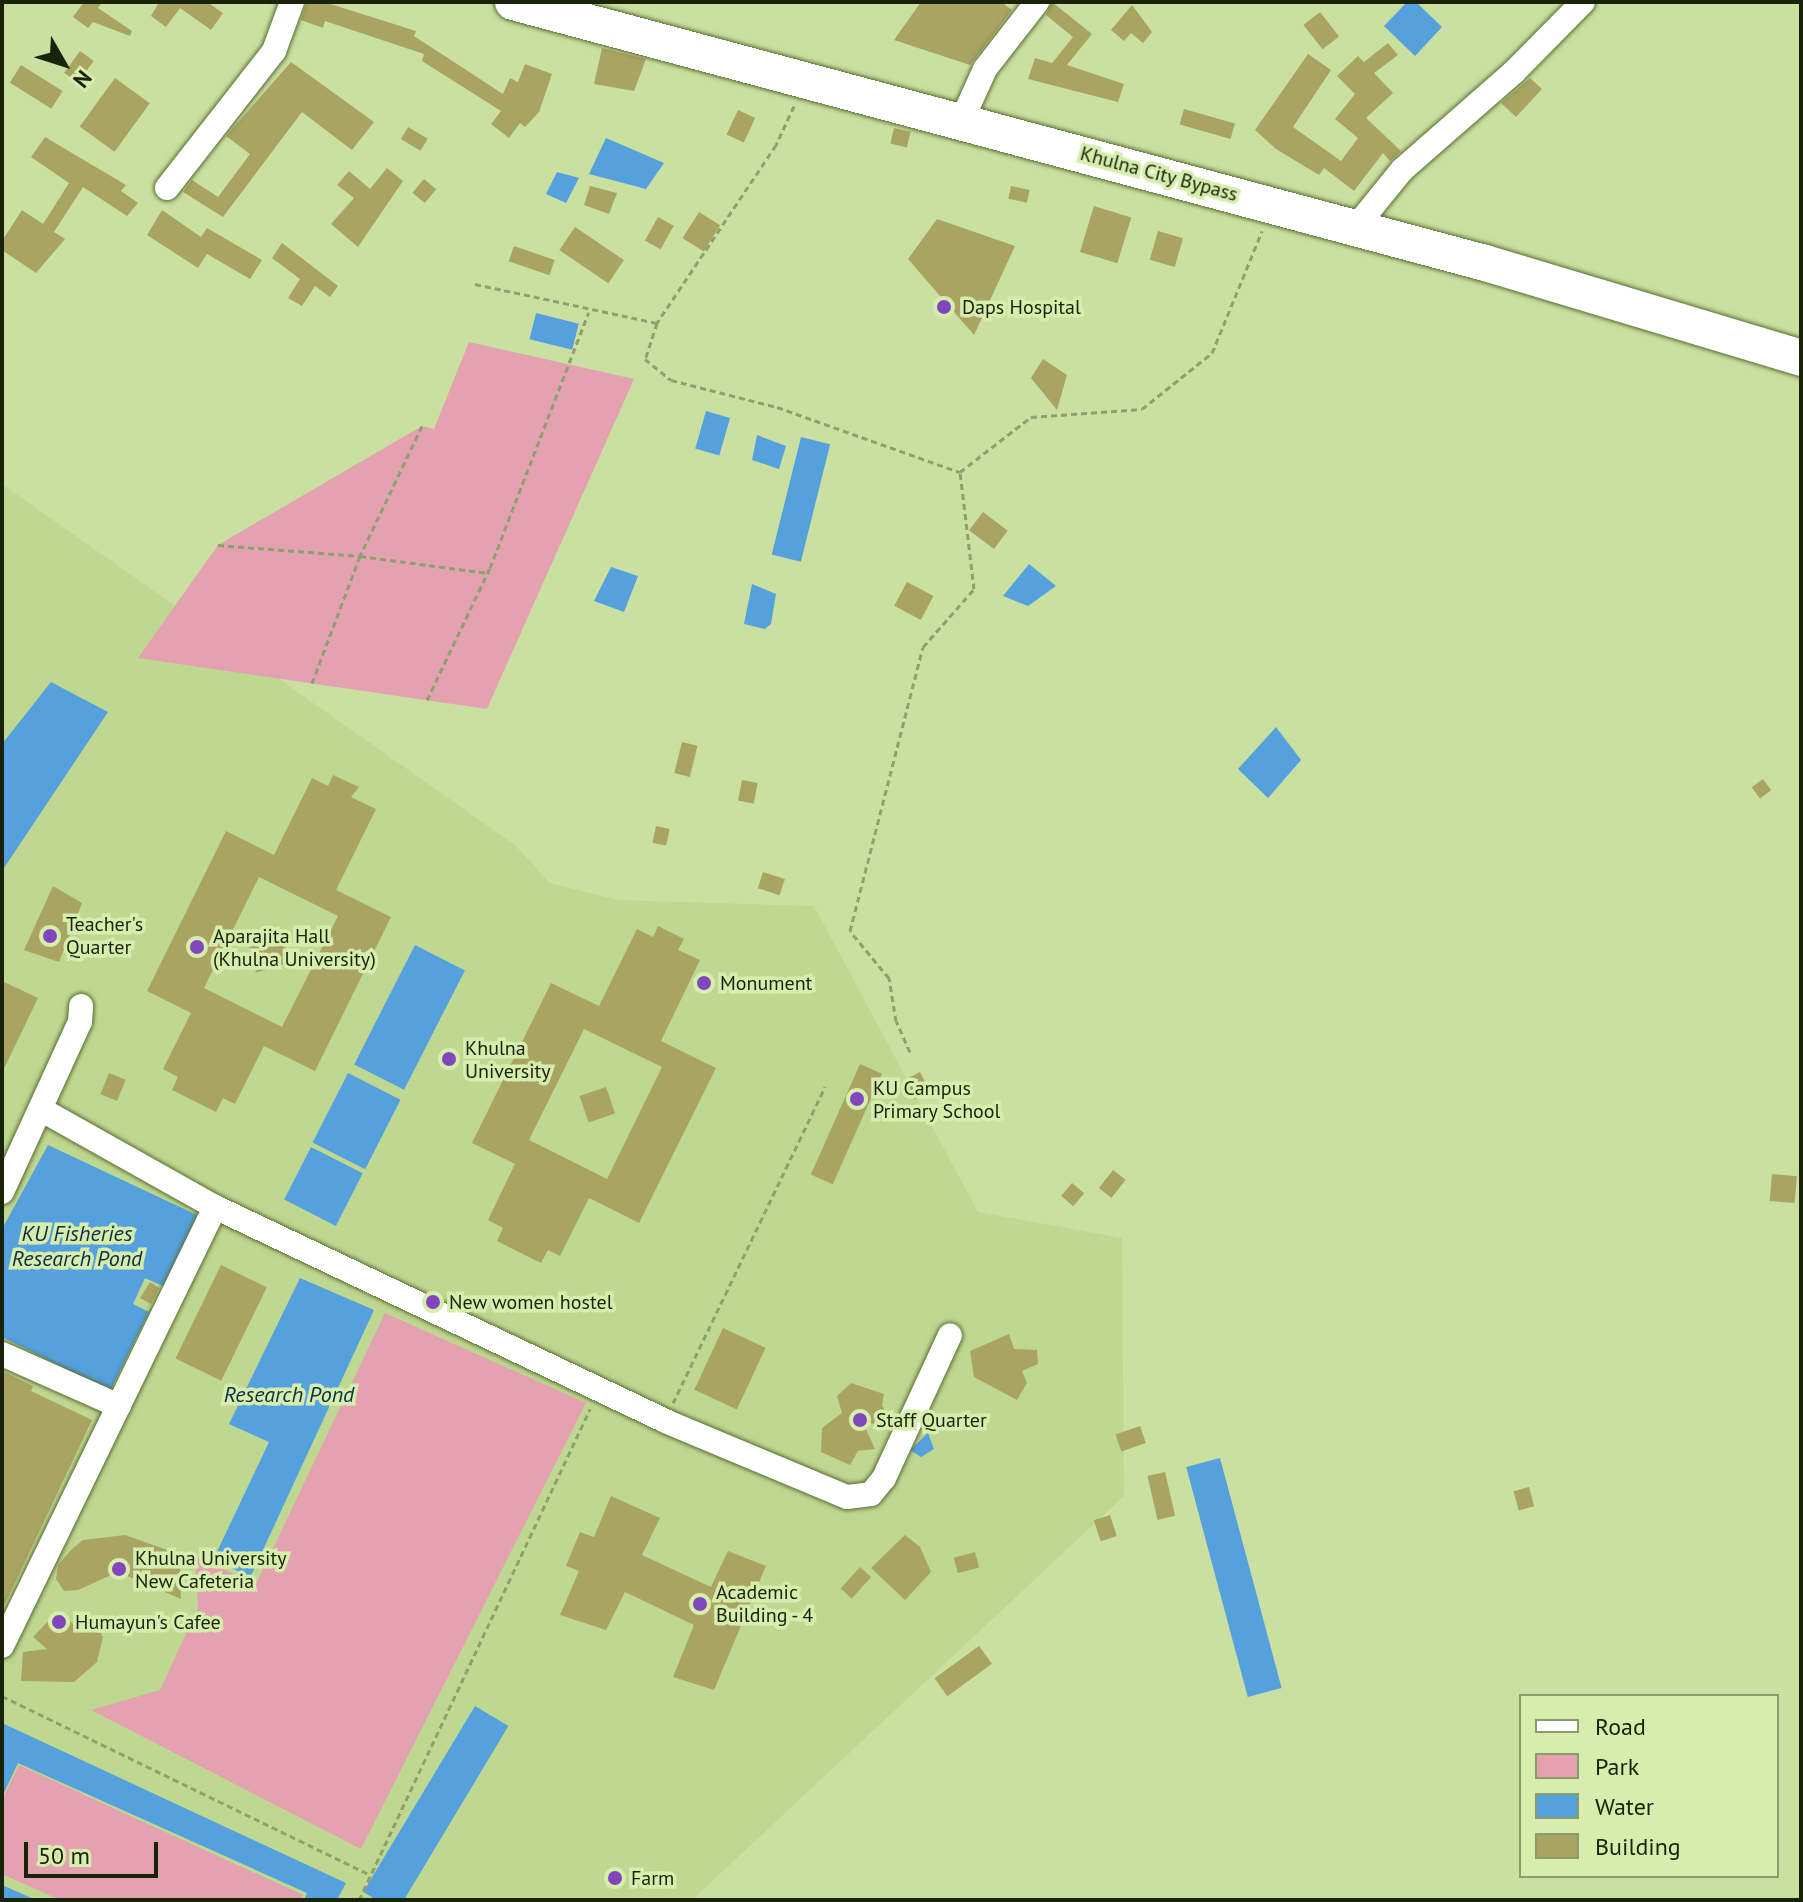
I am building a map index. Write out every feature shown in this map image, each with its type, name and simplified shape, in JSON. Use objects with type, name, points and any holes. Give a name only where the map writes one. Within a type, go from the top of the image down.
[{"type":"highway","name":"Khulna City Bypass","points":[[513,2],[807,77],[1355,228],[1801,358]]},
{"type":"street","points":[[167,188],[274,51],[292,2]]},
{"type":"street","points":[[962,120],[985,69],[1037,2]]},
{"type":"street","points":[[1355,228],[1402,170],[1514,72],[1583,2]]},
{"type":"street","points":[[2,1192],[80,1022],[81,1006]]},
{"type":"street","points":[[42,1110],[215,1207],[600,1387],[665,1421],[847,1497],[871,1494],[884,1478],[950,1335]]},
{"type":"street","points":[[2,1646],[215,1207]]},
{"type":"street","points":[[2,1354],[119,1406]]},
{"type":"path","points":[[807,77],[776,145],[657,323],[645,359],[671,380],[777,407],[960,472]]},
{"type":"path","points":[[960,472],[1031,417],[1142,409],[1212,353],[1272,206]]},
{"type":"path","points":[[475,284],[589,312],[657,323]]},
{"type":"path","points":[[427,700],[488,573],[589,312]]},
{"type":"path","points":[[312,683],[360,556],[422,426]]},
{"type":"path","points":[[910,1052],[896,1021],[889,978],[850,931],[923,647],[974,589],[960,472]]},
{"type":"path","points":[[218,545],[360,556],[488,573]]},
{"type":"path","points":[[665,1421],[825,1087]]},
{"type":"path","points":[[359,1900],[600,1387]]},
{"type":"path","points":[[2,1696],[371,1875]]},
{"type":"shaded area","name":"Khulna University","points":[[2,484],[515,845],[550,883],[618,900],[814,906],[978,1212],[1122,1238],[1124,1496],[692,1900],[2,1900]]},
{"type":"green space","points":[[469,342],[634,379],[487,709],[138,658],[218,545],[422,426],[434,429]]},
{"type":"green space","points":[[385,1313],[586,1403],[361,1849],[91,1710],[160,1690],[198,1608],[195,1556],[256,1584]]},
{"type":"green space","points":[[19,1765],[303,1895],[300,1900],[60,1900],[2,1874],[2,1800]]},
{"type":"water","points":[[1407,2],[1416,2],[1442,27],[1415,56],[1384,26]]},
{"type":"water","points":[[606,138],[664,163],[646,189],[589,174]]},
{"type":"water","points":[[557,172],[579,178],[566,203],[546,194]]},
{"type":"water","points":[[536,313],[579,324],[572,350],[529,339]]},
{"type":"water","points":[[706,411],[730,418],[719,455],[695,448]]},
{"type":"water","points":[[757,435],[786,446],[779,469],[752,460]]},
{"type":"water","points":[[801,437],[830,444],[801,562],[772,554]]},
{"type":"water","points":[[1029,564],[1056,586],[1028,606],[1003,596]]},
{"type":"water","points":[[611,567],[638,576],[624,612],[594,601]]},
{"type":"water","points":[[752,584],[776,594],[771,624],[765,629],[744,624]]},
{"type":"water","points":[[51,682],[108,712],[2,871],[2,744]]},
{"type":"water","points":[[1276,727],[1301,760],[1268,798],[1238,769]]},
{"type":"water","points":[[415,945],[465,970],[404,1090],[354,1064]]},
{"type":"water","points":[[348,1073],[401,1100],[365,1169],[313,1142]]},
{"type":"water","name":"KU Fisheries Research Pond","points":[[48,1145],[197,1215],[165,1287],[145,1278],[133,1304],[149,1312],[110,1391],[2,1337],[2,1229]]},
{"type":"water","points":[[311,1147],[363,1173],[336,1226],[284,1200]]},
{"type":"water","name":"Research Pond","points":[[300,1278],[374,1310],[250,1578],[214,1558],[269,1442],[229,1424]]},
{"type":"water","points":[[928,1433],[934,1449],[921,1457],[910,1450]]},
{"type":"water","points":[[1220,1458],[1282,1688],[1248,1697],[1186,1467]]},
{"type":"water","points":[[475,1706],[508,1726],[404,1900],[377,1900],[363,1892]]},
{"type":"water","points":[[2,1723],[346,1883],[337,1900],[304,1900],[307,1893],[18,1763],[2,1797]]},
{"type":"water","points":[[2,1885],[36,1900],[2,1900]]},
{"type":"building","points":[[84,2],[102,2],[98,8],[132,31],[130,36],[93,22],[88,28],[73,17]]},
{"type":"building","points":[[159,2],[207,2],[223,13],[211,30],[180,8],[166,27],[151,16]]},
{"type":"building","points":[[307,2],[324,2],[416,31],[414,36],[503,94],[510,78],[518,82],[525,64],[552,74],[539,112],[525,127],[520,123],[509,138],[491,124],[501,111],[422,61],[424,54],[325,21],[323,28],[301,20]]},
{"type":"building","points":[[921,2],[1001,2],[1012,10],[970,65],[894,40]]},
{"type":"building","points":[[1052,2],[1092,34],[1067,65],[1124,84],[1118,102],[1028,79],[1035,58],[1052,63],[1073,37],[1046,15]]},
{"type":"building","points":[[1132,5],[1152,32],[1143,43],[1131,33],[1124,41],[1111,30]]},
{"type":"building","points":[[1320,12],[1339,36],[1323,49],[1303,25]]},
{"type":"building","points":[[1388,43],[1398,55],[1374,73],[1393,93],[1366,118],[1401,151],[1390,161],[1383,153],[1354,191],[1324,168],[1319,175],[1276,149],[1255,130],[1308,54],[1331,70],[1293,127],[1341,161],[1358,138],[1335,119],[1355,94],[1337,76],[1358,56],[1364,62]]},
{"type":"building","points":[[602,48],[646,59],[634,91],[594,84]]},
{"type":"building","points":[[80,51],[94,61],[78,83],[64,73]]},
{"type":"building","points":[[291,62],[374,122],[352,150],[302,112],[223,217],[183,192],[192,180],[218,197],[250,154],[226,136]]},
{"type":"building","points":[[21,65],[63,91],[51,109],[10,83]]},
{"type":"building","points":[[115,78],[150,103],[115,152],[80,127]]},
{"type":"building","points":[[1530,78],[1542,89],[1516,117],[1501,103]]},
{"type":"building","points":[[1184,109],[1235,124],[1231,139],[1180,124]]},
{"type":"building","points":[[738,110],[755,118],[744,143],[727,134]]},
{"type":"building","points":[[408,127],[428,139],[421,151],[401,139]]},
{"type":"building","points":[[894,128],[911,132],[907,147],[890,144]]},
{"type":"building","points":[[45,137],[126,185],[121,191],[138,203],[127,216],[83,187],[54,232],[65,239],[36,273],[2,250],[2,241],[22,210],[43,224],[69,183],[31,157]]},
{"type":"building","points":[[387,168],[403,181],[358,247],[331,224],[354,198],[337,185],[349,171],[370,189]]},
{"type":"building","points":[[424,179],[436,189],[425,203],[412,193]]},
{"type":"building","points":[[590,186],[617,193],[609,214],[584,205]]},
{"type":"building","points":[[1011,186],[1030,190],[1027,203],[1008,199]]},
{"type":"building","points":[[1094,206],[1131,217],[1117,263],[1080,252]]},
{"type":"building","points":[[162,210],[201,237],[207,228],[262,260],[250,279],[207,254],[198,268],[147,235]]},
{"type":"building","points":[[699,212],[720,225],[704,252],[683,238]]},
{"type":"building","points":[[658,217],[674,226],[661,249],[645,241]]},
{"type":"building","points":[[937,219],[1015,246],[974,335],[908,259]]},
{"type":"building","points":[[575,227],[624,260],[608,283],[559,250]]},
{"type":"building","points":[[1158,231],[1183,238],[1175,267],[1150,260]]},
{"type":"building","points":[[282,243],[338,286],[330,297],[315,286],[302,306],[288,298],[300,279],[272,258]]},
{"type":"building","points":[[514,246],[555,260],[549,275],[509,261]]},
{"type":"building","points":[[1043,359],[1067,375],[1057,410],[1031,378]]},
{"type":"building","points":[[983,512],[1008,531],[994,549],[969,530]]},
{"type":"building","points":[[907,582],[933,596],[921,620],[894,606]]},
{"type":"building","points":[[682,742],[698,746],[690,777],[674,773]]},
{"type":"building","name":"Aparajita Hall (Khulna University)","points":[[333,775],[359,787],[351,797],[376,809],[336,890],[391,917],[315,1071],[264,1046],[235,1104],[223,1098],[216,1112],[172,1090],[178,1077],[163,1069],[191,1013],[147,991],[226,831],[274,855],[312,778],[328,786]],"holes":[[[259,877],[338,916],[282,1027],[204,988]]]},
{"type":"building","points":[[1763,779],[1771,790],[1760,799],[1752,787]]},
{"type":"building","points":[[742,780],[758,783],[754,804],[738,801]]},
{"type":"building","points":[[656,826],[670,829],[666,846],[652,843]]},
{"type":"building","points":[[763,872],[785,879],[780,895],[758,888]]},
{"type":"building","name":"Teacher's Quarter","points":[[53,886],[82,903],[59,962],[24,950]]},
{"type":"building","points":[[658,926],[684,939],[678,950],[700,960],[661,1041],[716,1068],[639,1223],[589,1198],[560,1256],[548,1250],[541,1263],[497,1241],[503,1228],[488,1220],[515,1164],[472,1143],[551,983],[599,1006],[637,929],[653,937]],"holes":[[[584,1029],[662,1067],[607,1179],[529,1140]]]},
{"type":"building","points":[[281,936],[290,962],[255,973],[264,955],[248,947]]},
{"type":"building","name":"Teacher's Quarter","points":[[2,981],[38,998],[2,1073]]},
{"type":"building","points":[[860,1064],[882,1074],[833,1184],[811,1175]]},
{"type":"building","points":[[920,1072],[930,1092],[915,1099],[905,1080]]},
{"type":"building","points":[[109,1073],[126,1080],[117,1101],[100,1094]]},
{"type":"building","points":[[606,1087],[615,1113],[589,1123],[580,1096]]},
{"type":"building","points":[[1113,1170],[1126,1180],[1111,1198],[1099,1188]]},
{"type":"building","points":[[1772,1174],[1797,1176],[1795,1203],[1770,1201]]},
{"type":"building","points":[[1072,1183],[1084,1193],[1073,1206],[1061,1196]]},
{"type":"building","points":[[221,1265],[267,1287],[221,1381],[175,1358]]},
{"type":"building","points":[[150,1282],[159,1288],[151,1304],[140,1298]]},
{"type":"building","points":[[723,1328],[766,1348],[737,1409],[694,1390]]},
{"type":"building","name":"Staff Quarter","points":[[1009,1334],[1014,1349],[1037,1350],[1038,1364],[1022,1371],[1027,1383],[1017,1400],[974,1377],[970,1351]]},
{"type":"building","points":[[2,1371],[33,1386],[31,1391],[92,1420],[2,1610]]},
{"type":"building","name":"Staff Quarter","points":[[851,1383],[884,1394],[882,1406],[890,1417],[885,1426],[863,1422],[875,1449],[858,1451],[850,1465],[821,1452],[822,1428],[842,1413],[837,1396]]},
{"type":"building","points":[[1140,1426],[1146,1443],[1121,1451],[1115,1434]]},
{"type":"building","points":[[1165,1472],[1175,1516],[1158,1520],[1147,1476]]},
{"type":"building","points":[[1529,1487],[1534,1506],[1519,1510],[1514,1491]]},
{"type":"building","name":"Academic Building - 4","points":[[611,1496],[660,1518],[642,1555],[711,1587],[728,1551],[766,1566],[714,1690],[673,1677],[694,1625],[625,1592],[606,1630],[560,1615],[579,1571],[566,1566],[580,1532],[594,1537]]},
{"type":"building","points":[[1110,1515],[1117,1536],[1101,1541],[1094,1520]]},
{"type":"building","name":"Khulna University New Cafeteria","points":[[125,1535],[167,1550],[180,1565],[181,1599],[118,1572],[78,1590],[64,1591],[56,1579],[58,1565],[72,1549],[83,1540]]},
{"type":"building","points":[[905,1535],[920,1547],[931,1572],[905,1600],[871,1568]]},
{"type":"building","points":[[975,1552],[979,1567],[958,1573],[954,1558]]},
{"type":"building","points":[[860,1567],[871,1577],[852,1599],[841,1589]]},
{"type":"building","points":[[57,1612],[75,1625],[85,1621],[98,1628],[103,1637],[97,1662],[74,1682],[21,1681],[23,1652],[47,1649],[33,1637]]},
{"type":"building","points":[[979,1646],[992,1664],[947,1696],[935,1678]]},
{"type":"place","name":"Daps Hospital","points":[[944,307]]},
{"type":"place","name":"Teacher's Quarter","points":[[50,936]]},
{"type":"place","name":"Aparajita Hall (Khulna University)","points":[[197,947]]},
{"type":"place","name":"Monument","points":[[704,983]]},
{"type":"place","name":"Khulna University","points":[[449,1059]]},
{"type":"place","name":"KU Campus Primary School","points":[[857,1099]]},
{"type":"place","name":"New women hostel","points":[[433,1302]]},
{"type":"place","name":"Staff Quarter","points":[[860,1420]]},
{"type":"place","name":"Khulna University New Cafeteria","points":[[119,1569]]},
{"type":"place","name":"Academic Building - 4","points":[[700,1604]]},
{"type":"place","name":"Humayun's Cafee","points":[[59,1622]]},
{"type":"place","name":"Farm","points":[[615,1878]]}]
